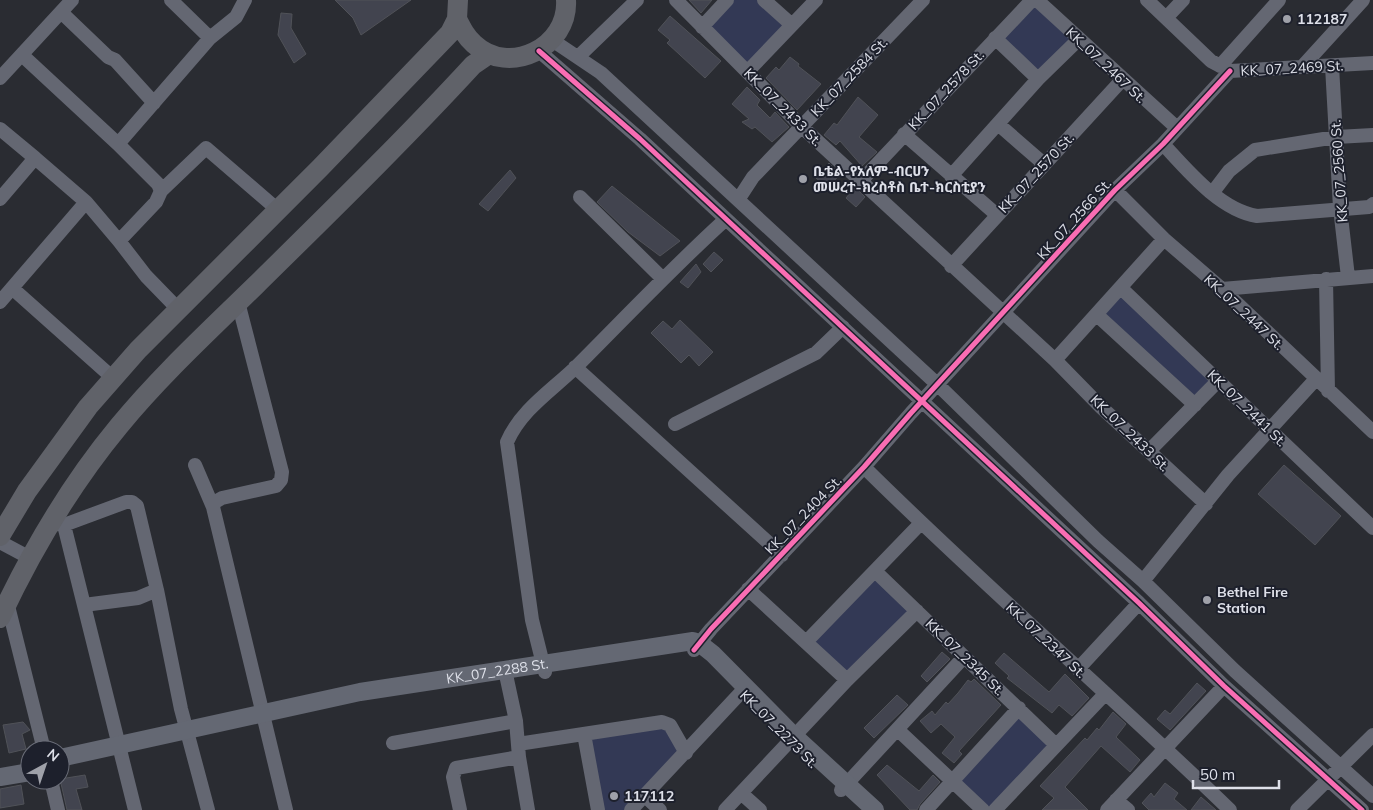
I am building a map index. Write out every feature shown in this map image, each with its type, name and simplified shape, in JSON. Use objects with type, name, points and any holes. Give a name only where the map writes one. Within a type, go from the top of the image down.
[{"type":"highway","points":[[458,10],[464,34],[475,46],[488,54],[514,58],[546,46],[563,22],[566,0]]},
{"type":"highway","points":[[0,536],[44,468],[88,407],[113,378],[157,329],[179,310],[440,44],[450,33],[458,10]]},
{"type":"highway","points":[[4,610],[30,558],[57,524],[84,472],[118,426],[173,364],[347,195],[473,65],[488,54]]},
{"type":"main road","name":"KK_07_2288 St.","points":[[70,764],[121,750],[263,718],[505,674],[632,657],[697,646]]},
{"type":"main road","name":"KK_07_2273 St.","points":[[697,646],[708,659],[744,690],[844,787],[862,810]]},
{"type":"main road","name":"KK_07_2288 St.","points":[[70,757],[121,750]]},
{"type":"main road","points":[[0,766],[20,763]]},
{"type":"main road","points":[[0,777],[20,774]]},
{"type":"main road","points":[[844,787],[875,810]]},
{"type":"street","points":[[0,78],[72,0]]},
{"type":"street","points":[[171,0],[210,38]]},
{"type":"street","points":[[118,144],[210,38],[236,16],[245,0]]},
{"type":"street","points":[[579,56],[637,0]]},
{"type":"street","name":"KK_07_2433 St.","points":[[676,0],[801,126],[1055,360],[1206,504]]},
{"type":"street","points":[[702,27],[727,0]]},
{"type":"street","points":[[764,0],[792,25]]},
{"type":"street","points":[[748,71],[816,0]]},
{"type":"street","name":"KK_07_2584 St.","points":[[738,200],[753,176],[923,0]]},
{"type":"street","name":"KK_07_2578 St.","points":[[861,181],[1032,0]]},
{"type":"street","name":"KK_07_2467 St.","points":[[1037,0],[1122,80],[1178,128]]},
{"type":"street","name":"KK_07_2469 St.","points":[[1147,0],[1211,61],[1225,68],[1332,66],[1373,63]]},
{"type":"street","points":[[1166,18],[1183,0]]},
{"type":"street","name":"KK_07_2566 St.","points":[[922,401],[1115,190],[1178,128],[1278,0]]},
{"type":"street","points":[[1302,67],[1363,0]]},
{"type":"street","points":[[61,12],[108,57],[115,60],[154,103]]},
{"type":"street","points":[[995,38],[1038,79]]},
{"type":"street","points":[[951,176],[1038,79],[1078,40]]},
{"type":"street","points":[[546,46],[579,56],[601,73],[937,384],[1098,542],[1143,581],[1236,671],[1340,768],[1373,796]]},
{"type":"street","points":[[546,46],[640,139],[1153,616],[1224,686],[1362,810]]},
{"type":"street","points":[[22,55],[118,144],[158,184],[161,191]]},
{"type":"street","name":"KK_07_2560 St.","points":[[1332,66],[1340,208],[1348,277]]},
{"type":"street","name":"KK_07_2570 St.","points":[[951,266],[1122,80]]},
{"type":"street","points":[[998,124],[1044,164]]},
{"type":"street","points":[[0,129],[86,202],[146,276],[179,310]]},
{"type":"street","points":[[904,134],[997,215]]},
{"type":"street","points":[[1213,192],[1229,171],[1255,150],[1336,137],[1373,135]]},
{"type":"street","points":[[1163,144],[1189,172],[1230,208],[1243,214],[1257,216],[1369,207],[1373,204]]},
{"type":"street","points":[[119,241],[156,202],[161,191],[206,148],[278,210]]},
{"type":"street","points":[[0,199],[35,158]]},
{"type":"street","name":"KK_07_2447 St.","points":[[1115,190],[1164,239],[1222,290],[1315,380],[1373,432]]},
{"type":"street","points":[[580,197],[662,278]]},
{"type":"street","points":[[0,302],[86,202]]},
{"type":"street","points":[[544,668],[532,620],[507,442],[518,419],[575,367],[662,278],[726,219]]},
{"type":"street","points":[[1055,360],[1164,239]]},
{"type":"street","points":[[1222,290],[1373,276]]},
{"type":"street","points":[[1326,279],[1328,391]]},
{"type":"street","points":[[12,288],[113,378]]},
{"type":"street","name":"KK_07_2441 St.","points":[[1121,288],[1373,528]]},
{"type":"street","points":[[213,507],[215,502],[222,498],[276,486],[281,480],[282,472],[238,302]]},
{"type":"street","points":[[1097,315],[1196,405]]},
{"type":"street","points":[[675,424],[816,353],[843,327]]},
{"type":"street","points":[[575,367],[782,554]]},
{"type":"street","points":[[1143,581],[1228,475],[1268,429],[1315,380]]},
{"type":"street","points":[[1149,451],[1218,381]]},
{"type":"street","name":"KK_07_2404 St.","points":[[697,646],[748,589],[864,467],[922,401]]},
{"type":"street","points":[[194,465],[213,507],[286,810]]},
{"type":"street","name":"KK_07_2347 St.","points":[[864,467],[921,523],[1078,669],[1167,748],[1230,810]]},
{"type":"street","points":[[135,810],[84,605],[57,524],[126,502],[132,502],[137,506],[188,735],[208,810]]},
{"type":"street","points":[[806,642],[921,523]]},
{"type":"street","points":[[0,542],[30,558]]},
{"type":"street","name":"KK_07_2345 St.","points":[[874,571],[1055,744]]},
{"type":"street","points":[[748,589],[847,680]]},
{"type":"street","points":[[84,605],[138,598],[157,590]]},
{"type":"street","points":[[1078,669],[1139,603]]},
{"type":"street","points":[[1153,616],[1166,603]]},
{"type":"street","points":[[4,610],[41,740]]},
{"type":"street","points":[[725,810],[847,680],[917,611]]},
{"type":"street","points":[[844,787],[964,657]]},
{"type":"street","points":[[505,674],[516,722],[528,810]]},
{"type":"street","points":[[1128,810],[1112,805],[1224,686]]},
{"type":"street","points":[[631,810],[744,690]]},
{"type":"street","points":[[994,810],[1055,744],[1105,694]]},
{"type":"street","points":[[926,810],[1019,708]]},
{"type":"street","points":[[393,743],[516,722]]},
{"type":"street","points":[[460,810],[453,772],[459,767],[584,734],[662,722],[668,723],[673,728],[686,753]]},
{"type":"street","points":[[898,730],[983,810]]},
{"type":"street","points":[[584,734],[598,810]]},
{"type":"street","points":[[1297,810],[1330,780],[1373,735]]},
{"type":"street","points":[[53,790],[58,810]]},
{"type":"street","points":[[741,793],[760,810]]},
{"type":"street","points":[[645,796],[660,810]]},
{"type":"shaded area","points":[[727,0],[764,0],[792,25],[748,71],[702,27]]},
{"type":"shaded area","points":[[1032,0],[1078,40],[1038,79],[995,38]]},
{"type":"shaded area","points":[[1121,288],[1218,381],[1195,405],[1097,315]]},
{"type":"shaded area","points":[[875,571],[917,611],[847,680],[806,642]]},
{"type":"shaded area","points":[[1019,708],[1055,744],[995,810],[983,810],[951,781]]},
{"type":"shaded area","points":[[668,723],[686,753],[631,810],[598,810],[584,734]]},
{"type":"building","points":[[335,0],[411,0],[361,35],[353,18]]},
{"type":"building","points":[[689,0],[712,0],[701,13]]},
{"type":"building","points":[[281,13],[292,14],[291,28],[306,54],[294,63],[278,35]]},
{"type":"building","points":[[670,16],[721,61],[705,78],[667,43],[670,40],[658,30]]},
{"type":"building","points":[[790,57],[799,64],[798,66],[821,84],[797,110],[766,78],[776,67],[779,70]]},
{"type":"building","points":[[747,87],[760,100],[757,105],[770,118],[775,112],[789,127],[772,142],[755,127],[752,129],[742,122],[749,119],[732,104]]},
{"type":"building","points":[[858,97],[878,115],[859,137],[877,152],[862,166],[840,141],[836,145],[824,135],[834,123],[837,125]]},
{"type":"building","points":[[829,163],[840,174],[828,188],[816,178]]},
{"type":"building","points":[[510,170],[516,178],[488,211],[479,204]]},
{"type":"building","points":[[612,186],[680,241],[660,256],[628,232],[597,202]]},
{"type":"building","points":[[855,187],[865,197],[856,207],[846,198]]},
{"type":"building","points":[[714,252],[723,260],[711,272],[703,264]]},
{"type":"building","points":[[696,264],[701,272],[688,288],[680,282]]},
{"type":"building","points":[[680,320],[713,352],[699,366],[689,355],[681,363],[651,333],[663,321],[672,329]]},
{"type":"building","points":[[1284,465],[1341,516],[1315,545],[1258,494]]},
{"type":"building","points":[[942,652],[950,659],[927,682],[921,676]]},
{"type":"building","points":[[1004,653],[1049,692],[1065,674],[1089,698],[1072,716],[1059,705],[1052,713],[1007,678],[1009,676],[995,663]]},
{"type":"building","points":[[974,679],[1001,705],[959,751],[962,754],[954,763],[942,753],[955,737],[941,724],[931,733],[920,721],[932,711],[935,715],[946,702],[948,704],[968,680],[971,682]]},
{"type":"building","points":[[1197,683],[1206,691],[1170,730],[1157,719],[1165,710],[1170,714]]},
{"type":"building","points":[[897,695],[908,705],[874,738],[864,728]]},
{"type":"building","points":[[1113,712],[1126,724],[1116,737],[1140,760],[1130,772],[1101,746],[1065,787],[1088,810],[1042,810],[1054,798],[1040,786],[1085,738],[1087,740],[1097,728],[1099,730]]},
{"type":"building","points":[[23,722],[30,730],[22,734],[24,740],[20,740],[20,750],[9,753],[3,725]]},
{"type":"building","points":[[887,765],[919,791],[933,775],[940,782],[917,810],[910,810],[877,775]]},
{"type":"building","points":[[85,775],[88,787],[76,789],[82,810],[67,810],[62,790],[70,790],[70,777]]},
{"type":"building","points":[[1165,783],[1178,793],[1174,799],[1187,810],[1149,810],[1142,803],[1151,793],[1154,797]]},
{"type":"building","points":[[20,785],[24,804],[0,808],[0,789]]},
{"type":"building","points":[[1201,797],[1216,810],[1191,810]]},
{"type":"cycle path","points":[[539,51],[640,139],[1139,603],[1224,686],[1362,810]]},
{"type":"cycle path","points":[[694,650],[711,629],[864,467],[1115,190],[1163,144],[1230,71]]},
{"type":"place","name":"112187","points":[[1287,19]]},
{"type":"place","name":"ቤቴል-የአለም-ብርሀን መሠረተ-ክረስቶስ ቤተ-ክርስቲያን","points":[[803,179]]},
{"type":"place","name":"Bethel Fire Station","points":[[1207,600]]},
{"type":"place","name":"117112","points":[[614,796]]}]
